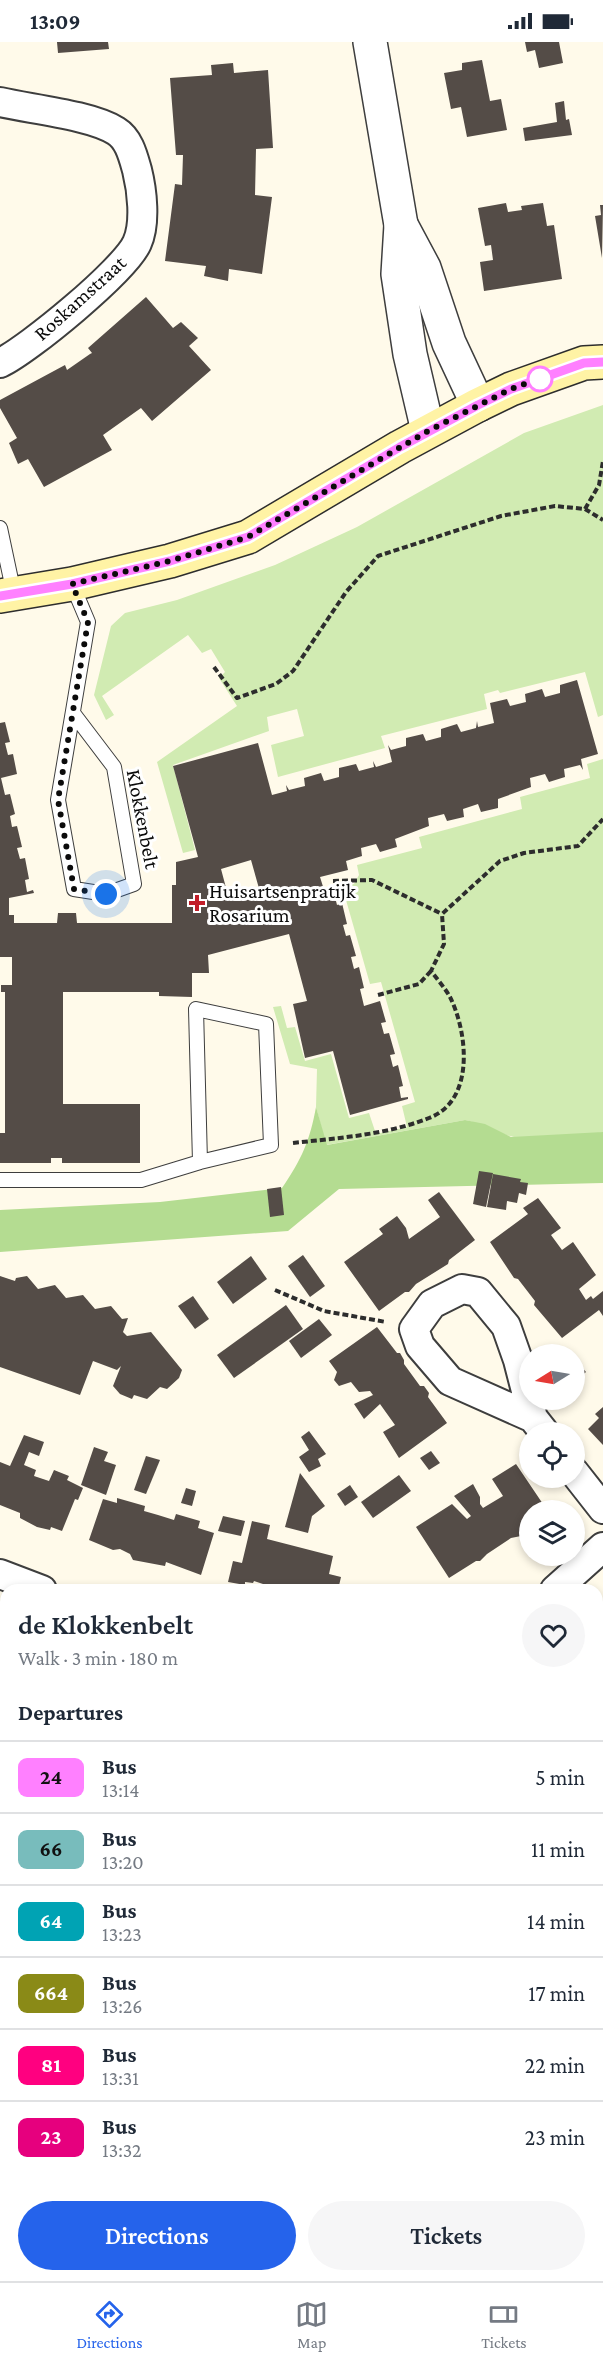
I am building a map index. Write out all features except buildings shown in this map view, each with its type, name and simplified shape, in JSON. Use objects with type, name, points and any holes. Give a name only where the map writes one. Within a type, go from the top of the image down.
[{"type":"main road","points":[[7,595],[72,584],[170,561],[248,537],[428,431],[478,405],[511,389],[584,363],[603,362]]},
{"type":"street","points":[[370,42],[401,225],[398,274],[410,354],[428,431]]},
{"type":"street","name":"Roskamstraat","points":[[0,102],[94,122],[117,131],[132,151],[139,181],[142,217],[138,242],[120,267],[59,321],[0,363]]},
{"type":"street","points":[[401,225],[424,268],[449,343],[478,405]]},
{"type":"street","points":[[532,1422],[450,1381],[420,1346],[414,1329],[432,1305],[462,1289],[478,1292],[506,1326],[537,1422]]},
{"type":"street","points":[[585,1486],[603,1509]]},
{"type":"street","points":[[563,1584],[603,1547]]},
{"type":"street","points":[[0,1574],[26,1584]]},
{"type":"lane","points":[[0,528],[7,595]]},
{"type":"lane","name":"Klokkenbelt","points":[[72,584],[88,622],[58,800],[74,889],[106,894],[134,884],[114,767],[73,713]]},
{"type":"lane","points":[[0,1180],[141,1180],[200,1162],[271,1146],[266,1023],[196,1009],[200,1162]]},
{"type":"path","points":[[585,509],[599,485],[603,461]]},
{"type":"path","points":[[213,667],[237,698],[276,684],[293,671],[346,592],[378,556],[501,516],[555,506],[585,509],[603,520]]},
{"type":"path","points":[[442,914],[500,861],[524,853],[578,846],[603,819]]},
{"type":"path","points":[[333,880],[372,880],[442,914]]},
{"type":"path","points":[[378,995],[419,984],[431,971],[444,944],[442,914]]},
{"type":"path","points":[[271,1146],[364,1135],[430,1118],[452,1102],[465,1071],[463,1042],[450,997],[431,971]]},
{"type":"path","points":[[275,1290],[324,1311],[414,1329]]},
{"type":"green space","points":[[603,405],[603,715],[598,717],[585,672],[500,693],[498,690],[484,694],[487,709],[381,736],[385,748],[278,777],[271,745],[304,736],[297,709],[267,717],[269,731],[173,765],[195,850],[183,853],[157,762],[237,706],[219,678],[225,672],[211,649],[202,653],[188,635],[102,696],[114,715],[106,720],[94,695],[111,626],[125,613],[177,600],[275,565],[357,527],[524,433]]},
{"type":"green space","points":[[603,759],[603,1132],[558,1138],[524,1138],[509,1136],[465,1120],[326,1145],[316,1107],[317,1069],[290,1064],[273,1007],[281,1006],[287,1028],[295,1027],[305,1061],[331,1054],[349,1118],[369,1113],[376,1134],[407,1127],[402,1106],[415,1102],[381,982],[370,984],[342,886],[354,884],[359,875],[357,865],[422,848],[419,837],[522,809],[520,797],[590,778],[587,764]]},
{"type":"green space","points":[[316,1107],[327,1145],[465,1120],[485,1124],[511,1137],[603,1132],[603,1183],[339,1189],[288,1231],[0,1252],[0,1210],[160,1202],[282,1188],[304,1149]]},
{"type":"bus line","name":"24","points":[[0,596],[72,584],[170,561],[248,537],[400,447],[478,405],[511,389],[584,363],[603,362]]},
{"type":"place","name":"Huisartsenpratijk Rosarium","points":[[197,903]]},
{"type":"route","points":[[106,894],[74,889],[58,800],[88,622],[72,584],[170,561],[248,537],[428,431],[511,389],[547,376],[540,379]]}]
